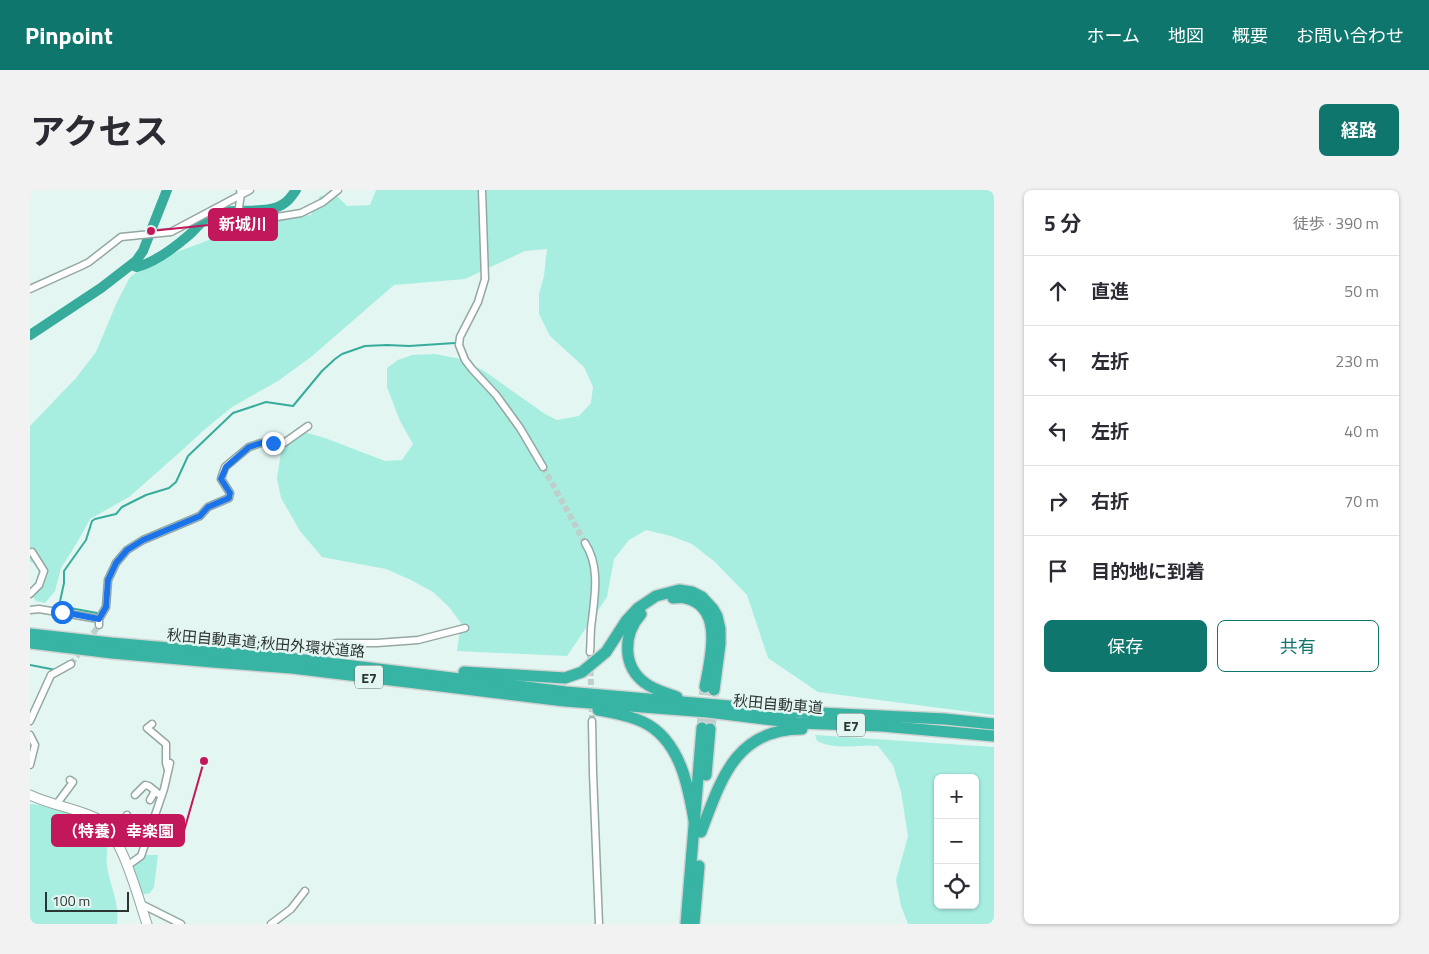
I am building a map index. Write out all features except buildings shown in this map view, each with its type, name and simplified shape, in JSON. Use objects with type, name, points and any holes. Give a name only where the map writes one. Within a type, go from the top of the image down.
[{"type":"highway","points":[[350,665],[565,678],[582,672],[606,652],[626,621],[638,608],[656,596],[679,590],[692,592],[702,597],[717,616],[720,628],[720,644],[710,689],[712,626],[706,612],[698,604],[685,598],[670,598],[654,604],[640,615],[632,627],[628,638],[627,654],[633,669],[645,683],[663,692],[696,703]]},
{"type":"highway","name":"秋田自動車道;秋田外環状道路","points":[[30,634],[111,644],[287,658],[566,692],[696,703],[708,708]]},
{"type":"highway","name":"秋田自動車道;秋田外環状道路","points":[[30,643],[112,653],[301,669],[566,701],[708,708]]},
{"type":"highway","points":[[505,695],[619,714],[645,723],[668,743],[679,760],[690,794],[698,829]]},
{"type":"highway","name":"秋田自動車道","points":[[708,708],[945,719],[994,724]]},
{"type":"highway","name":"秋田自動車道","points":[[708,708],[798,723],[882,726],[994,736]]},
{"type":"highway","points":[[694,924],[698,829],[706,728]]},
{"type":"highway","points":[[686,924],[698,829],[724,775],[736,758],[751,743],[769,734],[790,729],[994,736]]},
{"type":"main road","points":[[30,795],[98,819],[110,830],[127,866],[147,924]]},
{"type":"street","points":[[30,289],[90,262],[121,237],[170,232],[240,192],[250,190]]},
{"type":"street","points":[[240,192],[241,223],[301,213],[322,202],[338,190]]},
{"type":"street","points":[[482,190],[485,279],[478,302],[460,337],[459,345],[465,360],[505,406],[543,467]]},
{"type":"street","points":[[30,610],[39,608],[99,622],[106,607],[108,580],[116,563],[127,550],[143,540],[200,516],[208,507],[229,498],[230,493],[221,479],[226,467],[249,447],[261,443],[284,443],[308,426]]},
{"type":"street","points":[[585,543],[590,550],[595,564],[590,652]]},
{"type":"street","points":[[30,594],[39,585],[44,571],[32,552]]},
{"type":"street","points":[[203,635],[263,644],[324,645],[418,640],[465,628]]},
{"type":"street","points":[[30,721],[51,675],[71,664]]},
{"type":"street","points":[[592,721],[592,773],[599,924]]},
{"type":"street","points":[[152,724],[147,728],[166,744],[168,771]]},
{"type":"street","points":[[30,735],[36,744],[30,765]]},
{"type":"street","points":[[127,866],[141,856],[170,763]]},
{"type":"street","points":[[56,805],[73,782],[70,780]]},
{"type":"street","points":[[135,795],[145,784],[161,796]]},
{"type":"street","points":[[150,800],[155,791]]},
{"type":"street","points":[[113,836],[123,828],[128,818],[127,815]]},
{"type":"street","points":[[271,924],[290,909],[305,891]]},
{"type":"street","points":[[141,904],[181,924]]},
{"type":"green space","points":[[376,190],[994,190],[994,715],[818,692],[768,658],[747,595],[715,562],[692,544],[671,536],[646,530],[629,540],[614,559],[607,597],[567,656],[457,651],[461,623],[449,607],[433,592],[386,569],[322,557],[300,531],[281,498],[277,478],[281,452],[290,437],[304,432],[385,461],[402,460],[413,444],[400,421],[387,387],[387,368],[398,360],[412,355],[435,354],[461,359],[484,371],[545,414],[557,420],[579,416],[591,403],[593,387],[584,367],[550,336],[539,314],[539,294],[544,276],[547,249],[525,251],[465,279],[394,285],[311,357],[278,381],[232,407],[129,497],[90,519],[61,568],[55,591],[45,603],[36,601],[33,597],[39,569],[30,562],[30,426],[76,378],[96,352],[117,302],[130,277],[153,261],[246,226],[287,217],[311,215],[320,196],[337,196],[347,206],[370,205]]},
{"type":"green space","points":[[815,735],[994,747],[994,924],[908,924],[901,906],[896,880],[908,836],[901,792],[893,765],[878,746],[824,744],[817,741]]},
{"type":"green space","points":[[30,804],[55,809],[86,819],[100,826],[108,835],[107,866],[116,902],[117,924],[30,924]]},
{"type":"green space","points":[[146,855],[158,855],[154,887],[150,893],[141,895],[131,867]]},
{"type":"waterway","points":[[30,335],[101,288],[136,261],[143,251],[167,190]]},
{"type":"waterway","points":[[132,265],[137,267],[144,265],[164,254],[212,215],[230,211],[270,209],[286,202],[296,190]]},
{"type":"waterway","points":[[98,615],[97,613],[59,606],[64,583],[64,571],[86,540],[92,521],[116,514],[122,507],[146,495],[169,488],[176,482],[188,456],[233,413],[266,402],[293,406],[322,371],[335,359],[342,354],[365,346],[455,343]]},
{"type":"waterway","points":[[30,665],[56,670]]},
{"type":"tunnel","points":[[543,467],[585,543]]},
{"type":"tunnel","points":[[88,641],[99,625]]},
{"type":"tunnel","points":[[71,664],[82,649]]},
{"type":"tunnel","points":[[590,652],[592,721]]},
{"type":"tunnel","points":[[702,728],[705,687]]},
{"type":"tunnel","points":[[710,729],[714,690]]},
{"type":"place","name":"新城川","points":[[151,231]]},
{"type":"place","name":"（特養）幸楽園","points":[[204,761]]},
{"type":"route","points":[[62,612],[99,619],[106,607],[108,580],[116,563],[127,550],[143,540],[200,516],[208,507],[229,498],[230,493],[221,479],[226,467],[249,447],[261,443],[273,443]]}]
